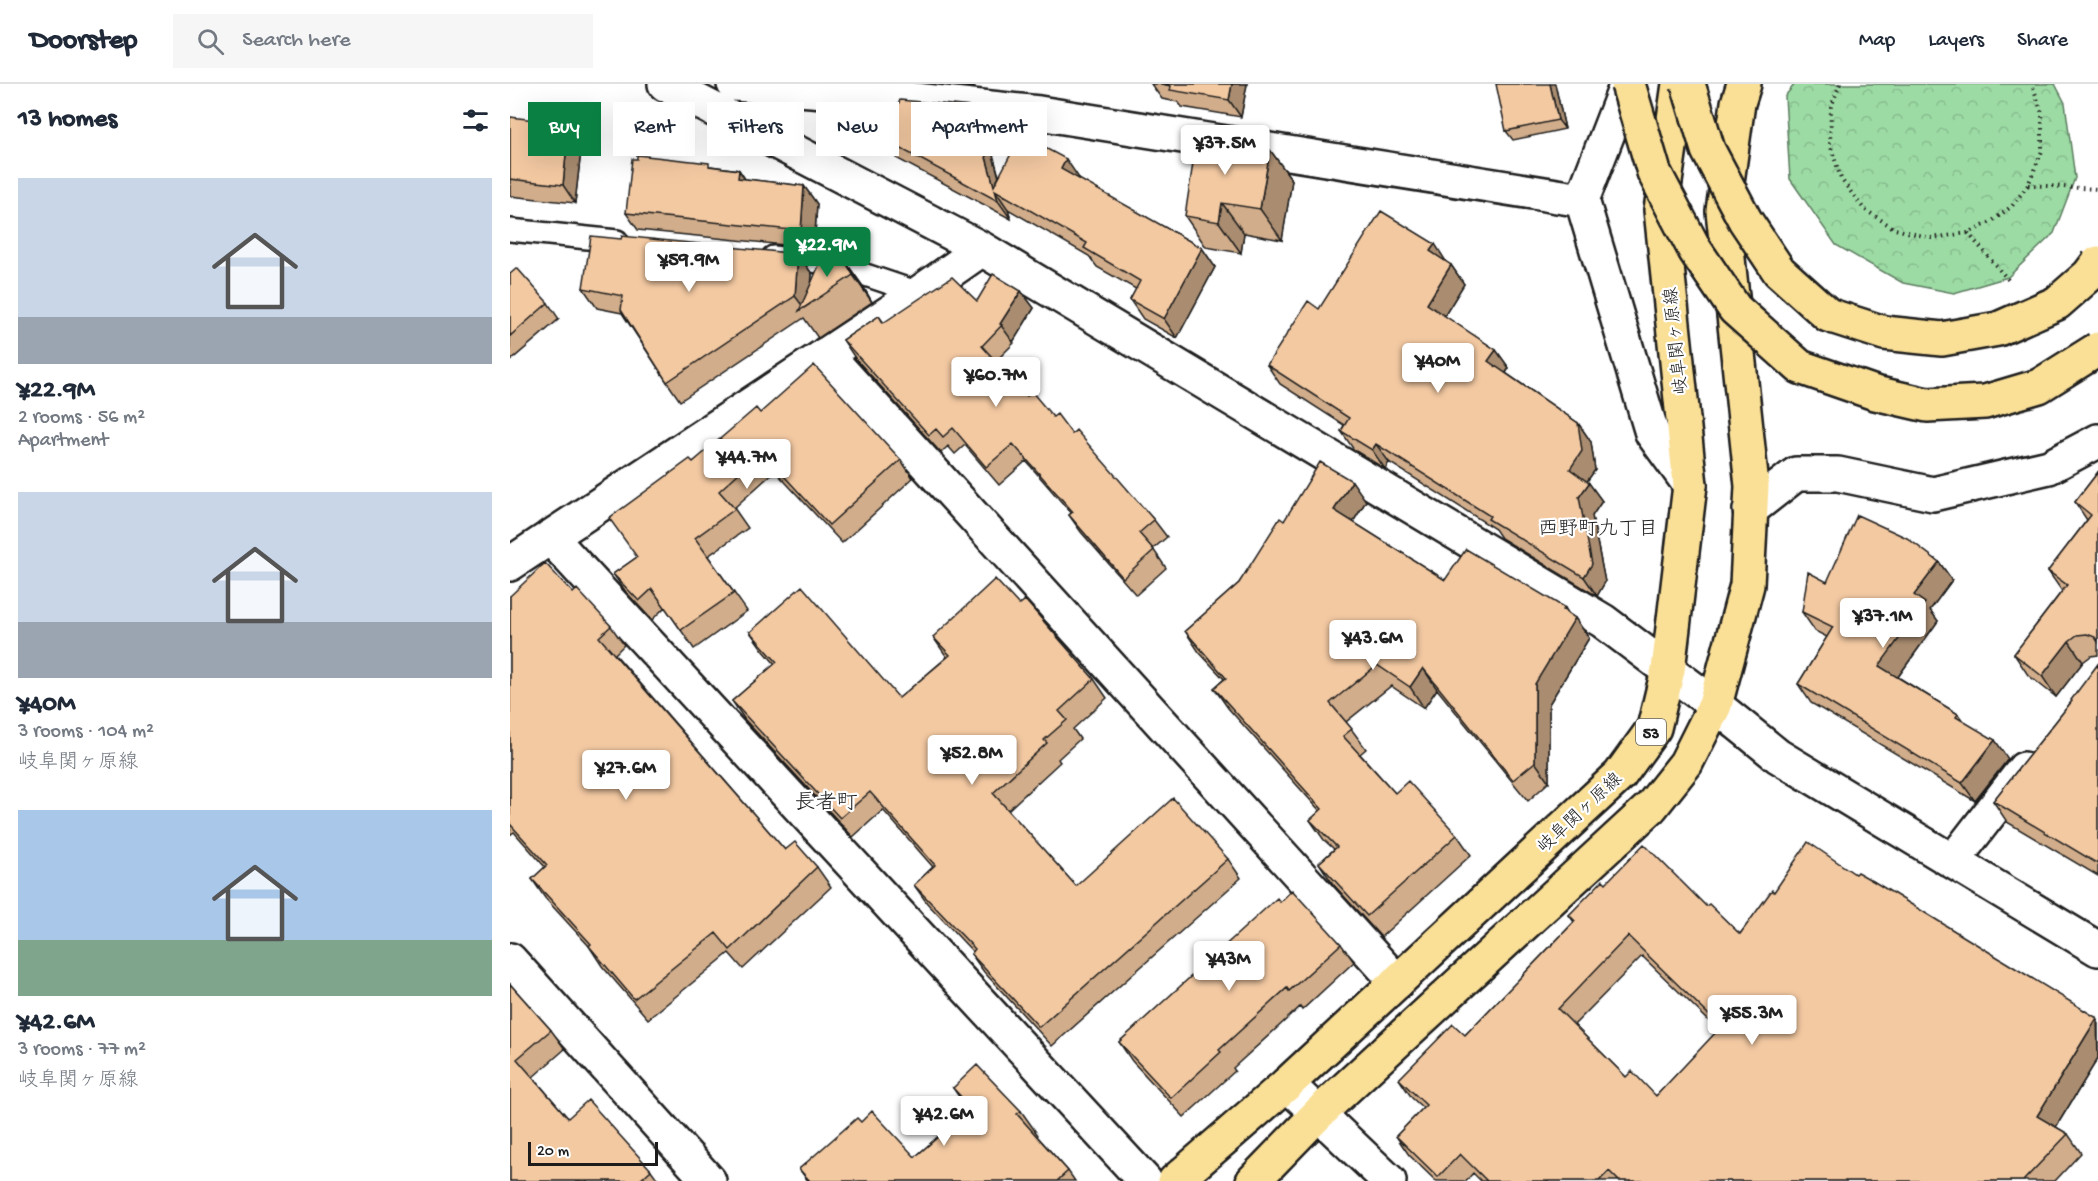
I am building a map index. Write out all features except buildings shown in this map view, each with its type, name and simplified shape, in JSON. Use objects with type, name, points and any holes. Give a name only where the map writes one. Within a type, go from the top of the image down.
[{"type":"main road","points":[[1627,84],[1654,172],[1695,250],[1735,309],[1800,367],[1875,393],[1927,405],[1985,402],[2039,386],[2098,349]]},
{"type":"main road","name":"岐阜関ヶ原線","points":[[1175,1181],[1287,1084],[1620,775],[1654,729],[1668,670],[1690,485],[1661,210],[1679,84]]},
{"type":"main road","points":[[1688,84],[1708,150],[1745,220],[1779,271],[1828,315],[1884,333],[1942,339],[1998,329],[2057,303],[2090,276],[2098,263]]},
{"type":"main road","name":"53","points":[[1253,1181],[1318,1114],[1651,807],[1686,763],[1715,705],[1747,585],[1752,486],[1723,211],[1738,102],[1744,84]]},
{"type":"street","points":[[665,84],[982,249],[1603,621],[1715,705],[1778,756],[2098,949]]},
{"type":"street","points":[[734,84],[850,93],[1040,113],[1582,200]]},
{"type":"street","points":[[1627,84],[1582,200],[1652,433],[1690,485]]},
{"type":"street","points":[[510,564],[982,249]]},
{"type":"street","points":[[826,354],[1397,982]]},
{"type":"street","points":[[1750,510],[1796,474],[1838,474],[1933,494],[2049,467],[2098,441]]},
{"type":"street","points":[[550,537],[1145,1181]]},
{"type":"street","points":[[1953,861],[2040,748]]},
{"type":"street","points":[[510,960],[709,1181]]},
{"type":"street","points":[[1287,1084],[1389,1181]]},
{"type":"lane","points":[[510,230],[632,243]]},
{"type":"lane","points":[[748,255],[830,263],[919,293]]},
{"type":"path","points":[[1840,84],[1831,107],[1830,144],[1841,179],[1864,209],[1894,229],[1931,238],[1968,233],[1991,222],[2012,206],[2028,186],[2042,151],[2042,114],[2032,84]]},
{"type":"path","points":[[2028,186],[2098,189]]},
{"type":"green space","points":[[1795,84],[2055,84],[2065,103],[2075,178],[2054,233],[2008,277],[1954,293],[1903,283],[1836,245],[1790,179],[1785,96]]},
{"type":"district","name":"西野町九丁目","points":[[1598,527]]},
{"type":"district","name":"長者町","points":[[826,801]]}]
